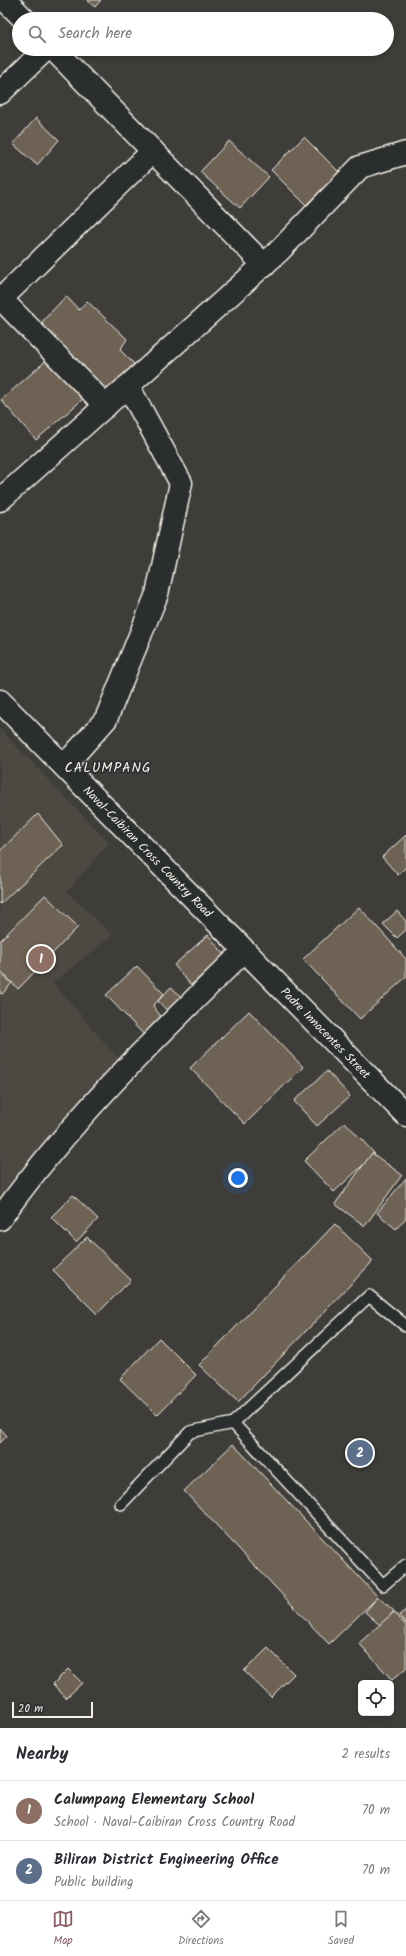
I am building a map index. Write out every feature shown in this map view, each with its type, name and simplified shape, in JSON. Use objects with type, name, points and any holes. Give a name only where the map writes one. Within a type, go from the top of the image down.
[{"type":"street","points":[[5,0],[17,12]]},
{"type":"street","points":[[0,93],[39,56]]},
{"type":"street","points":[[60,56],[264,265]]},
{"type":"street","points":[[106,406],[1,298],[153,152]]},
{"type":"street","points":[[0,500],[264,265],[360,167],[406,153]]},
{"type":"street","points":[[64,766],[106,719],[157,594],[181,483],[128,386]]},
{"type":"street","name":"Naval-Caibiran Cross Country Road","points":[[0,701],[244,951]]},
{"type":"street","points":[[0,1219],[63,1139],[141,1052],[244,951]]},
{"type":"street","name":"Padre Innocentes Street","points":[[244,951],[406,1116]]},
{"type":"lane","points":[[121,1504],[190,1432],[233,1422],[369,1296],[406,1326]]},
{"type":"lane","points":[[233,1422],[382,1585],[406,1565]]},
{"type":"shaded area","points":[[0,729],[109,843],[67,892],[113,935],[53,983],[127,1068],[0,1205]]},
{"type":"building","points":[[87,0],[101,0],[95,7]]},
{"type":"building","points":[[36,118],[59,140],[37,165],[13,144]]},
{"type":"building","points":[[304,137],[339,172],[306,205],[271,170]]},
{"type":"building","points":[[229,141],[269,177],[240,208],[200,172]]},
{"type":"building","points":[[66,296],[79,310],[87,301],[127,339],[120,350],[134,364],[108,392],[40,324]]},
{"type":"building","points":[[48,359],[83,399],[36,440],[1,400]]},
{"type":"building","points":[[38,814],[63,845],[0,904],[0,851]]},
{"type":"building","points":[[406,835],[406,867],[398,875],[382,857]]},
{"type":"building","points":[[45,895],[78,927],[18,989],[0,970],[0,941]]},
{"type":"building","points":[[359,907],[406,959],[406,977],[360,1019],[303,959]]},
{"type":"building","points":[[397,911],[406,921],[406,930],[397,938],[383,924]]},
{"type":"building","points":[[208,935],[225,955],[191,985],[174,965]]},
{"type":"building","points":[[137,966],[164,994],[153,1006],[166,1023],[149,1040],[106,995]]},
{"type":"building","points":[[0,973],[12,983],[2,994],[0,993]]},
{"type":"building","points":[[171,987],[186,1001],[172,1016],[158,1001]]},
{"type":"building","points":[[249,1011],[303,1067],[245,1124],[190,1068]]},
{"type":"building","points":[[327,1071],[350,1096],[317,1126],[294,1101]]},
{"type":"building","points":[[345,1122],[375,1154],[334,1192],[304,1161]]},
{"type":"building","points":[[372,1153],[402,1175],[365,1226],[335,1204]]},
{"type":"building","points":[[406,1178],[406,1218],[396,1229],[377,1213]]},
{"type":"building","points":[[73,1195],[98,1219],[76,1242],[51,1217]]},
{"type":"building","points":[[335,1224],[373,1261],[238,1402],[199,1365]]},
{"type":"building","points":[[87,1237],[131,1280],[97,1314],[53,1270]]},
{"type":"building","points":[[159,1338],[196,1375],[157,1415],[120,1379]]},
{"type":"building","points":[[0,1428],[7,1436],[0,1443]]},
{"type":"building","points":[[233,1444],[378,1597],[329,1644],[184,1491]]},
{"type":"building","points":[[378,1597],[394,1611],[381,1626],[365,1612]]},
{"type":"building","points":[[406,1610],[406,1624],[399,1615]]},
{"type":"building","points":[[394,1612],[406,1626],[406,1668],[392,1680],[359,1643]]},
{"type":"building","points":[[268,1648],[294,1674],[271,1697],[244,1671]]},
{"type":"building","points":[[68,1669],[82,1683],[66,1698],[53,1684]]},
{"type":"place","name":"Calumpang Elementary School","points":[[41,959]]},
{"type":"place","name":"Biliran District Engineering Office","points":[[360,1453]]},
{"type":"district","name":"CALUMPANG","points":[[108,767]]}]
